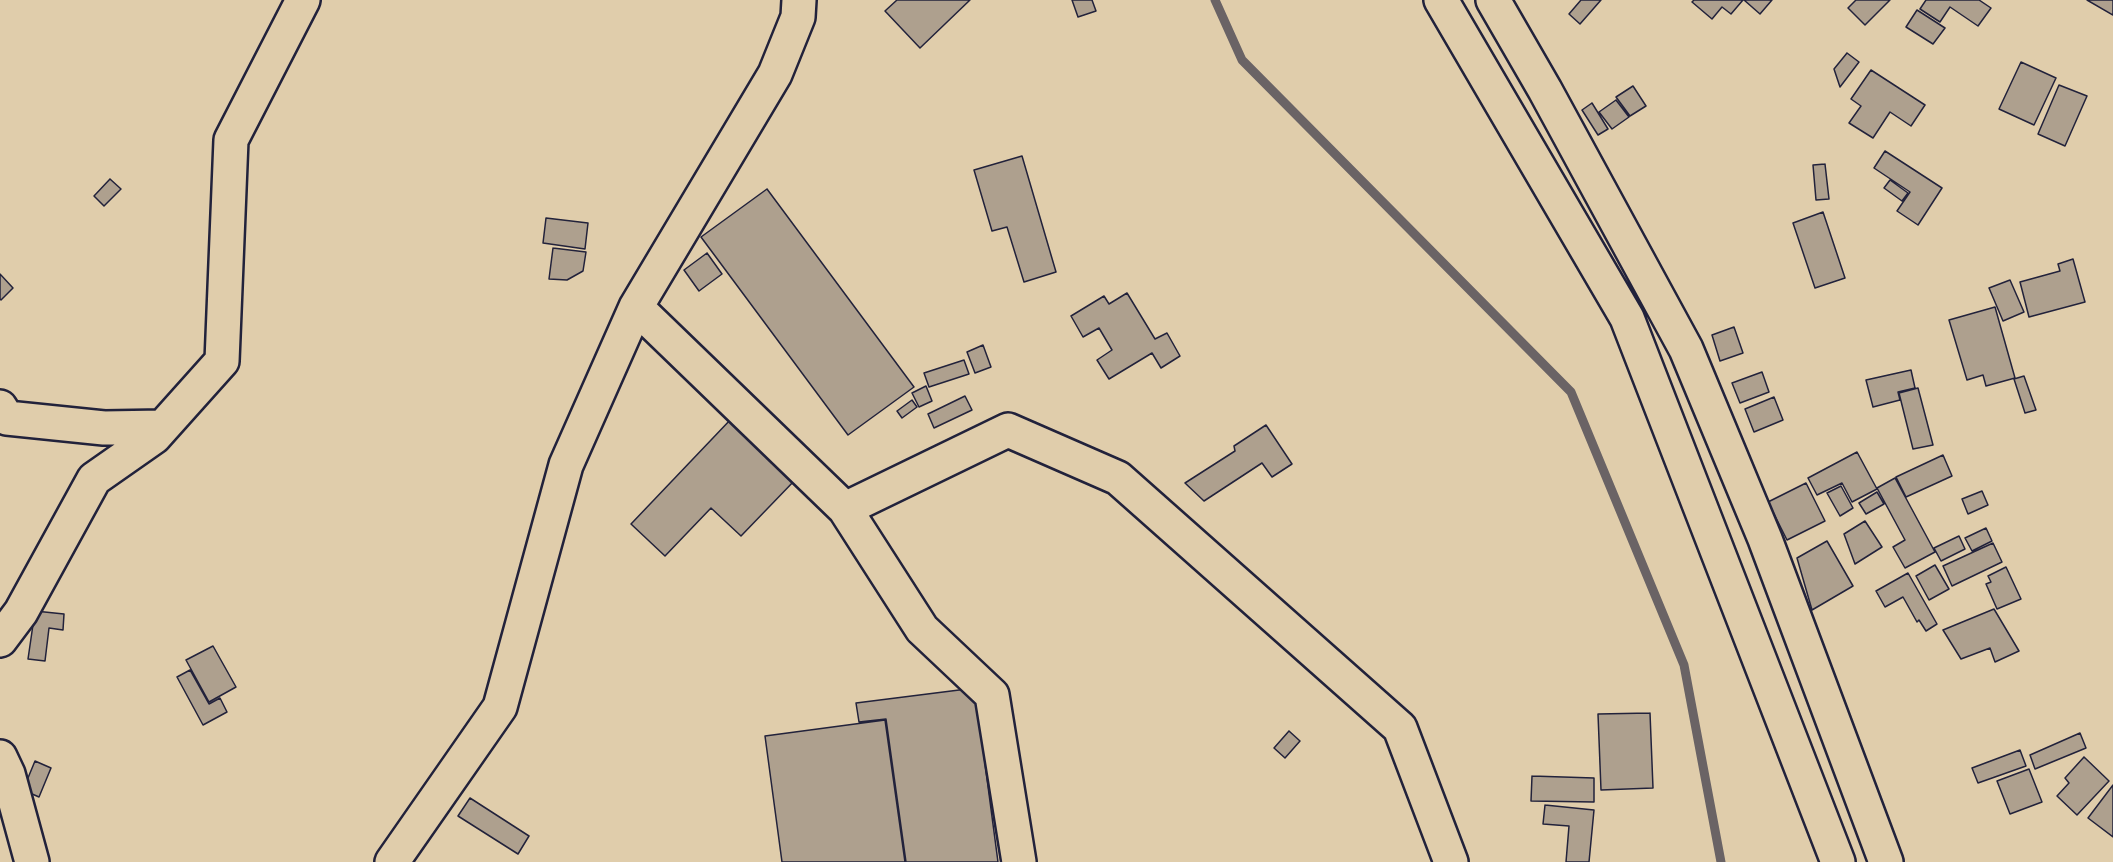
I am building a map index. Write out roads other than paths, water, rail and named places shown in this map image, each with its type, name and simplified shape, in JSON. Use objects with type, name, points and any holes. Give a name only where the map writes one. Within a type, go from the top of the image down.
[{"type":"street","points":[[0,640],[21,612],[94,479],[154,437],[222,361],[231,140],[303,0]]},
{"type":"street","points":[[392,862],[500,707],[566,465],[636,307],[776,74],[798,17],[799,0]]},
{"type":"street","points":[[1441,0],[1627,318],[1838,862]]},
{"type":"street","points":[[1493,0],[1686,349],[1766,539],[1886,862]]},
{"type":"street","points":[[636,307],[844,509],[922,629],[992,695],[1019,862]]},
{"type":"street","points":[[0,407],[7,418],[104,428],[163,428]]},
{"type":"street","points":[[844,509],[1008,430],[1118,478],[1400,728],[1451,862]]},
{"type":"street","points":[[0,757],[8,774],[32,862]]},
{"type":"waterway","points":[[1215,0],[1242,60],[1571,392],[1684,665],[1721,862]]}]
